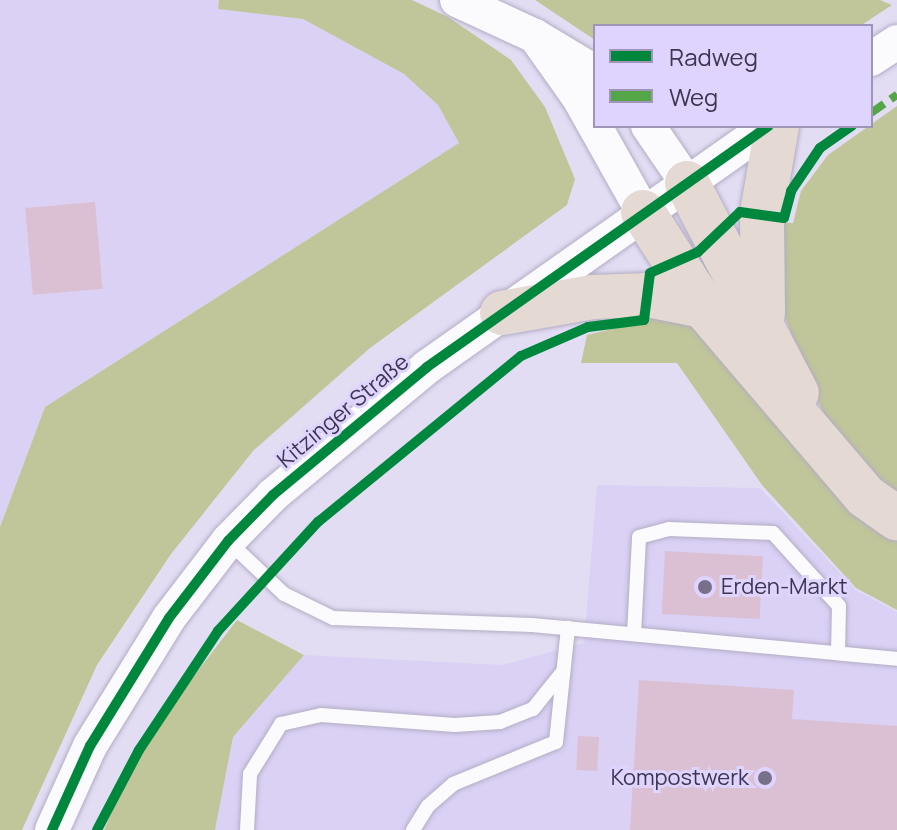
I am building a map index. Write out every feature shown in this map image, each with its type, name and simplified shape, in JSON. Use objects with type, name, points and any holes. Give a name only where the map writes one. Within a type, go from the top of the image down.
[{"type":"highway","points":[[764,323],[762,213],[777,128]]},
{"type":"highway","points":[[687,183],[764,323],[820,442]]},
{"type":"highway","points":[[643,212],[703,306],[865,496],[897,518]]},
{"type":"highway","points":[[502,313],[593,297],[647,295],[703,306]]},
{"type":"street","points":[[457,0],[535,36],[593,71]]},
{"type":"street","points":[[535,36],[593,123]]},
{"type":"street","points":[[873,58],[897,42]]},
{"type":"street","points":[[596,128],[643,212]]},
{"type":"street","points":[[649,128],[687,183]]},
{"type":"street","name":"Kitzinger Straße","points":[[52,830],[97,733],[169,618],[228,541],[328,445],[502,313],[766,128]]},
{"type":"lane","points":[[634,634],[639,537],[669,529],[773,533],[839,606],[838,653]]},
{"type":"lane","points":[[228,541],[284,594],[333,618],[568,628],[897,659]]},
{"type":"lane","points":[[413,830],[428,806],[453,784],[556,742],[568,628]]},
{"type":"lane","points":[[247,830],[250,774],[281,724],[321,715],[455,725],[500,722],[533,709],[561,674]]},
{"type":"shaded area","points":[[0,0],[219,0],[219,9],[303,19],[404,74],[438,105],[459,143],[45,407],[0,527]]},
{"type":"shaded area","points":[[597,485],[760,488],[856,590],[897,612],[897,830],[215,830],[233,737],[304,655],[502,665],[584,643]]},
{"type":"green space","points":[[219,0],[412,0],[448,17],[511,60],[545,107],[575,179],[567,205],[370,348],[253,451],[171,554],[97,665],[22,830],[0,830],[0,527],[45,407],[459,143],[438,105],[404,74],[303,19],[218,9]]},
{"type":"green space","points":[[535,0],[880,0],[892,5],[863,24],[593,24],[593,39]]},
{"type":"green space","points":[[897,106],[897,498],[831,428],[808,380],[778,297],[774,223],[793,223],[801,191],[828,155],[866,128],[873,128],[873,123]]},
{"type":"green space","points":[[649,312],[696,326],[852,510],[897,541],[897,610],[856,588],[762,485],[677,363],[581,363],[587,335],[646,321]]},
{"type":"green space","points":[[237,620],[304,655],[233,737],[215,830],[104,830],[128,775],[177,698]]},
{"type":"building","points":[[95,202],[103,289],[33,295],[25,208]]},
{"type":"building","points":[[665,551],[763,556],[760,619],[662,614]]},
{"type":"building","name":"Kompostwerk","points":[[639,680],[794,690],[792,719],[897,726],[897,830],[630,830]]},
{"type":"building","points":[[578,736],[599,737],[597,771],[576,770]]},
{"type":"marked path","points":[[873,112],[897,95]]},
{"type":"cycle path","points":[[52,830],[90,746],[169,618],[228,541],[273,495],[427,367],[766,128]]},
{"type":"cycle path","points":[[97,830],[139,750],[218,631],[318,522],[521,356],[588,327],[644,320],[650,273],[698,252],[740,212],[784,218],[791,191],[820,148],[849,128]]},
{"type":"place","name":"Erden-Markt","points":[[705,587]]},
{"type":"place","name":"Kompostwerk","points":[[765,778]]}]
